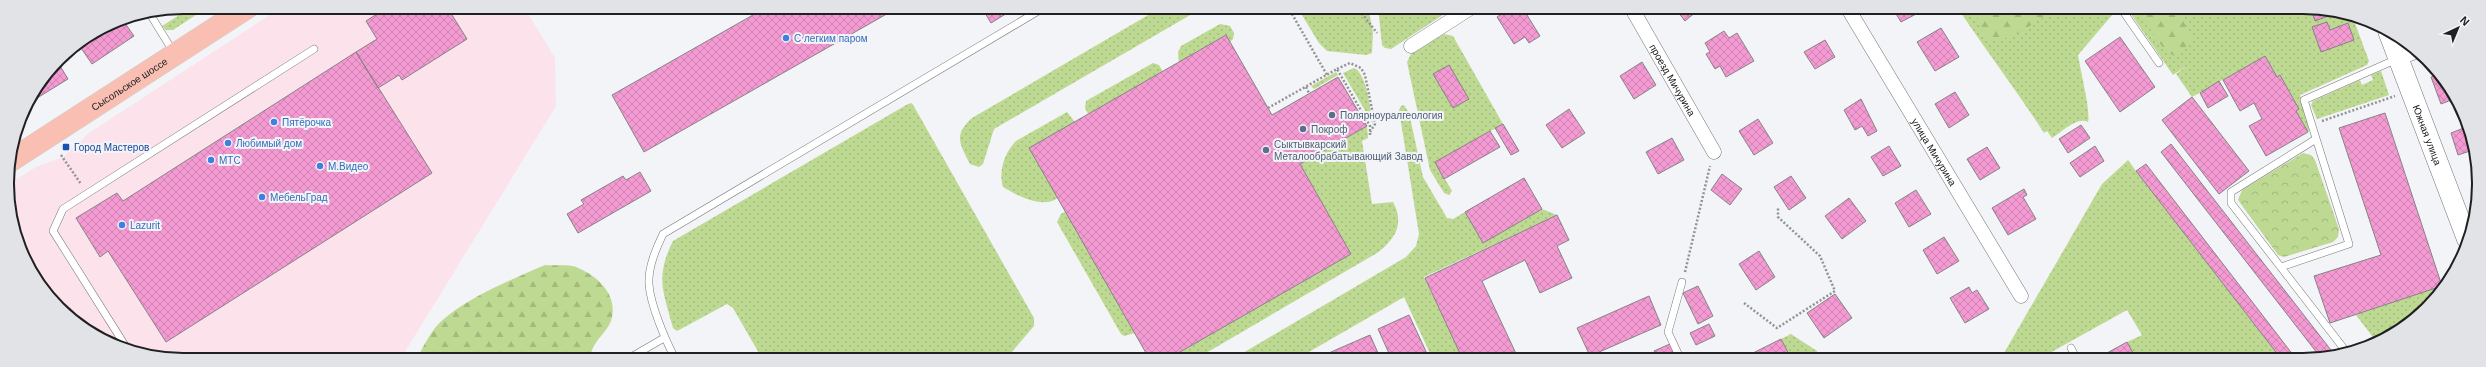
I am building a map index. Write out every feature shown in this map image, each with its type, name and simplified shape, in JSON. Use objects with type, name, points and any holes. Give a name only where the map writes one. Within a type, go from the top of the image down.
[{"type":"main road","name":"Сысольское шоссе","points":[[16,157],[237,14]]},
{"type":"street","points":[[1411,46],[1461,14]]},
{"type":"street","name":"проезд Мичурина","points":[[1635,14],[1714,152]]},
{"type":"street","name":"улица Мичурина","points":[[1851,14],[2021,296]]},
{"type":"street","name":"Южная улица","points":[[2398,44],[2407,55],[2465,232]]},
{"type":"lane","points":[[672,353],[664,338],[649,284],[653,256],[663,234],[1033,14]]},
{"type":"lane","points":[[2125,14],[2159,63]]},
{"type":"lane","points":[[152,17],[175,54]]},
{"type":"lane","points":[[122,341],[53,231],[63,209],[314,49]]},
{"type":"lane","points":[[2281,267],[2349,244],[2304,100],[2407,55]]},
{"type":"lane","points":[[2316,139],[2231,192],[2230,203],[2343,348]]},
{"type":"lane","points":[[1678,353],[1668,332],[1682,282]]},
{"type":"lane","points":[[638,353],[664,338]]},
{"type":"lane","points":[[2071,348],[2074,353]]},
{"type":"path","points":[[1292,14],[1327,75]]},
{"type":"path","points":[[1362,14],[1377,33]]},
{"type":"path","points":[[1268,108],[1350,63],[1361,68],[1365,75],[1375,124],[1370,132]]},
{"type":"path","points":[[1337,69],[1370,126],[1370,137]]},
{"type":"path","points":[[1306,87],[1309,93]]},
{"type":"path","points":[[1682,282],[1714,152]]},
{"type":"path","points":[[61,155],[77,178]]},
{"type":"path","points":[[1744,303],[1777,328],[1835,291],[1820,256],[1778,217],[1778,207]]},
{"type":"shaded area","points":[[271,14],[528,14],[555,58],[556,106],[404,353],[161,352],[129,344],[109,336],[80,318],[49,287],[31,258],[17,217],[14,181],[36,167],[63,157],[89,133]]},
{"type":"green space","points":[[181,14],[197,14],[173,30],[166,30],[162,26]]},
{"type":"green space","points":[[1150,14],[1192,14],[994,129],[983,164],[979,167],[970,164],[963,151],[960,140],[962,130],[972,118]]},
{"type":"green space","points":[[1301,14],[1369,14],[1373,32],[1372,53],[1366,55],[1327,51],[1319,43]]},
{"type":"green space","points":[[1379,14],[1444,14],[1391,49],[1385,48],[1382,45]]},
{"type":"green space","points":[[1962,14],[2113,14],[2078,55],[2087,100],[2089,117],[2088,122],[2079,121],[2074,123],[2052,138],[2047,131],[2044,133]]},
{"type":"green space","points":[[1979,14],[2047,14],[2016,34],[2005,38],[1994,39],[1986,36],[1980,27]]},
{"type":"green space","points":[[2131,14],[2314,14],[2336,17],[2355,22],[2369,61],[2367,65],[2300,95],[2310,128],[2308,132],[2296,111],[2299,108],[2280,76],[2277,77],[2265,56],[2192,97],[2176,74],[2188,65],[2173,75]]},
{"type":"green space","points":[[2140,14],[2178,14],[2183,19],[2191,39],[2185,48],[2175,56],[2166,52]]},
{"type":"green space","points":[[1220,24],[1230,26],[1234,33],[1233,39],[1230,42],[1226,36],[1179,63],[1178,52],[1181,46]]},
{"type":"green space","points":[[1444,34],[1453,36],[1503,124],[1435,162],[1452,191],[1449,195],[1444,193],[1430,170],[1407,62],[1411,54]]},
{"type":"green space","points":[[1153,63],[1159,65],[1163,72],[1088,114],[1085,108],[1086,101]]},
{"type":"green space","points":[[1354,68],[1358,71],[1365,84],[1373,124],[1343,73]]},
{"type":"green space","points":[[2381,71],[2389,95],[2317,119],[2311,105],[2313,101],[2360,80],[2362,85],[2373,80],[2371,75]]},
{"type":"green space","points":[[1336,72],[1338,75],[1314,89],[1311,86]]},
{"type":"green space","points":[[912,103],[1034,318],[1034,326],[1011,353],[759,353],[733,308],[727,304],[677,331],[673,328],[666,304],[662,284],[662,275],[667,254],[673,241]]},
{"type":"green space","points":[[1404,105],[1409,113],[1423,177],[1447,218],[1453,219],[1465,212],[1542,209],[1557,215],[1424,277],[1460,353],[1430,353],[1404,297],[1307,353],[1243,353],[1406,257],[1416,246],[1419,234],[1399,110],[1401,106]]},
{"type":"green space","points":[[1067,112],[1075,122],[1058,198],[1052,201],[1038,202],[1016,194],[1003,187],[1001,175],[1002,168],[1012,145],[1016,141]]},
{"type":"green space","points":[[1367,126],[1368,138],[1362,141],[1372,204],[1393,202],[1398,217],[1398,224],[1393,237],[1377,253],[1206,353],[1178,353],[1351,254],[1300,164]]},
{"type":"green space","points":[[2303,153],[2311,155],[2315,160],[2339,229],[2338,237],[2333,242],[2284,257],[2278,255],[2238,200],[2242,190]]},
{"type":"green space","points":[[2128,160],[2277,353],[2133,353],[2127,342],[2142,335],[2127,310],[2050,353],[2004,353],[2102,184]]},
{"type":"green space","points":[[1066,211],[1135,333],[1124,336],[1121,334],[1057,222],[1061,214]]},
{"type":"green space","points":[[545,265],[569,266],[583,270],[603,286],[611,300],[613,308],[612,317],[607,328],[593,347],[591,353],[420,353],[427,339],[445,318],[471,300]]},
{"type":"green space","points":[[2437,286],[2406,318],[2373,338],[2356,315]]},
{"type":"green space","points":[[1791,334],[1817,351],[1817,353],[1788,353],[1781,339]]},
{"type":"building","points":[[377,14],[451,14],[467,39],[402,80],[399,75],[378,88],[356,52],[377,39],[366,21]]},
{"type":"building","points":[[755,14],[887,14],[644,152],[612,95]]},
{"type":"building","points":[[986,14],[1006,14],[991,23]]},
{"type":"building","points":[[1502,14],[1526,14],[1540,36],[1529,43],[1525,37],[1514,44],[1497,17]]},
{"type":"building","points":[[1680,14],[1694,14],[1685,21]]},
{"type":"building","points":[[1896,14],[1916,14],[1901,22]]},
{"type":"building","points":[[2313,14],[2329,16],[2315,21]]},
{"type":"building","points":[[2327,22],[2330,30],[2348,23],[2354,40],[2321,52],[2312,27]]},
{"type":"building","points":[[126,24],[134,36],[92,64],[81,48],[109,31]]},
{"type":"building","points":[[1941,28],[1959,57],[1935,71],[1917,42]]},
{"type":"building","points":[[1724,31],[1729,38],[1737,33],[1754,61],[1726,77],[1720,66],[1715,69],[1706,54],[1710,52],[1705,43]]},
{"type":"building","points":[[1226,35],[1272,115],[1338,77],[1367,126],[1300,164],[1351,254],[1178,353],[1146,353],[1029,148]]},
{"type":"building","points":[[2120,37],[2155,87],[2120,112],[2085,61]]},
{"type":"building","points":[[1825,40],[1835,57],[1815,69],[1804,52]]},
{"type":"building","name":"МебельГрад","points":[[356,52],[432,173],[166,342],[108,251],[100,257],[76,218],[117,193],[123,201]]},
{"type":"building","points":[[2265,56],[2277,77],[2280,75],[2299,109],[2296,111],[2308,132],[2266,156],[2249,126],[2262,119],[2254,103],[2240,111],[2223,80]]},
{"type":"building","points":[[1642,62],[1656,85],[1634,99],[1620,76]]},
{"type":"building","points":[[1449,65],[1469,99],[1453,108],[1433,74]]},
{"type":"building","points":[[61,67],[68,79],[38,98],[49,80]]},
{"type":"building","points":[[2434,76],[2437,80],[2450,101],[2441,104],[2431,77]]},
{"type":"building","points":[[2219,81],[2228,96],[2208,108],[2200,93]]},
{"type":"building","points":[[1955,92],[1969,115],[1949,128],[1935,104]]},
{"type":"building","points":[[2192,97],[2249,171],[2219,194],[2162,120]]},
{"type":"building","points":[[1861,99],[1877,131],[1868,136],[1862,126],[1855,130],[1844,110]]},
{"type":"building","points":[[1569,109],[1585,133],[1562,148],[1546,125]]},
{"type":"building","points":[[2385,113],[2441,282],[2436,288],[2330,323],[2314,276],[2381,255],[2339,128]]},
{"type":"building","points":[[1758,119],[1773,143],[1754,155],[1739,131]]},
{"type":"building","points":[[1503,124],[1519,151],[1511,155],[1495,128]]},
{"type":"building","points":[[2081,125],[2090,138],[2068,153],[2059,139]]},
{"type":"building","points":[[2463,128],[2469,151],[2458,155],[2451,133]]},
{"type":"building","points":[[1490,131],[1500,147],[1444,179],[1435,162]]},
{"type":"building","points":[[1672,138],[1684,160],[1658,174],[1646,152]]},
{"type":"building","points":[[2171,144],[2332,351],[2317,353],[2161,152]]},
{"type":"building","points":[[1889,146],[1901,166],[1883,176],[1871,157]]},
{"type":"building","points":[[2095,146],[2104,161],[2080,177],[2070,163]]},
{"type":"building","points":[[1987,147],[2000,168],[1980,180],[1967,159]]},
{"type":"building","points":[[2146,164],[2292,353],[2277,353],[2136,171]]},
{"type":"building","points":[[640,172],[651,191],[578,233],[567,214],[584,204],[581,200],[623,176],[626,180]]},
{"type":"building","points":[[1722,174],[1742,189],[1730,205],[1711,190]]},
{"type":"building","points":[[1791,176],[1806,198],[1789,210],[1774,187]]},
{"type":"building","points":[[1524,178],[1542,209],[1483,243],[1465,212]]},
{"type":"building","points":[[2024,189],[2027,195],[2023,197],[2036,219],[2008,235],[1992,208]]},
{"type":"building","points":[[1916,190],[1931,214],[1909,227],[1895,203]]},
{"type":"building","points":[[1849,198],[1866,221],[1842,239],[1825,216]]},
{"type":"building","points":[[1557,215],[1569,240],[1557,246],[1572,278],[1540,293],[1525,260],[1482,281],[1516,353],[1460,353],[1425,278]]},
{"type":"building","points":[[1944,237],[1959,261],[1937,274],[1923,250]]},
{"type":"building","points":[[1759,251],[1775,277],[1756,290],[1739,264]]},
{"type":"building","points":[[1698,286],[1713,316],[1698,324],[1683,293]]},
{"type":"building","points":[[1969,287],[1972,293],[1977,290],[1989,309],[1965,323],[1950,298]]},
{"type":"building","points":[[1835,294],[1852,318],[1824,338],[1807,313]]},
{"type":"building","points":[[1649,296],[1661,325],[1597,353],[1589,353],[1577,328]]},
{"type":"building","points":[[1409,315],[1427,353],[1389,353],[1378,329]]},
{"type":"building","points":[[1709,324],[1715,336],[1696,345],[1690,333]]},
{"type":"building","points":[[1370,335],[1378,353],[1332,353]]},
{"type":"building","points":[[1781,339],[1788,353],[1753,353]]},
{"type":"building","points":[[2127,342],[2133,353],[2107,353]]},
{"type":"building","points":[[1672,343],[1676,353],[1655,353],[1654,351]]},
{"type":"place","name":"С легким паром","points":[[786,38]]},
{"type":"place","name":"Полярноуралгеология","points":[[1332,115]]},
{"type":"place","name":"Пятёрочка","points":[[274,122]]},
{"type":"place","name":"Покроф","points":[[1303,129]]},
{"type":"place","name":"Любимый дом","points":[[228,143]]},
{"type":"place","name":"Город Мастеров","points":[[66,147]]},
{"type":"place","name":"Сыктывкарский Металообрабатывающий Завод","points":[[1266,150]]},
{"type":"place","name":"МТС","points":[[211,160]]},
{"type":"place","name":"М.Видео","points":[[320,166]]},
{"type":"place","name":"МебельГрад","points":[[262,197]]},
{"type":"place","name":"Lazurit","points":[[122,225]]}]
